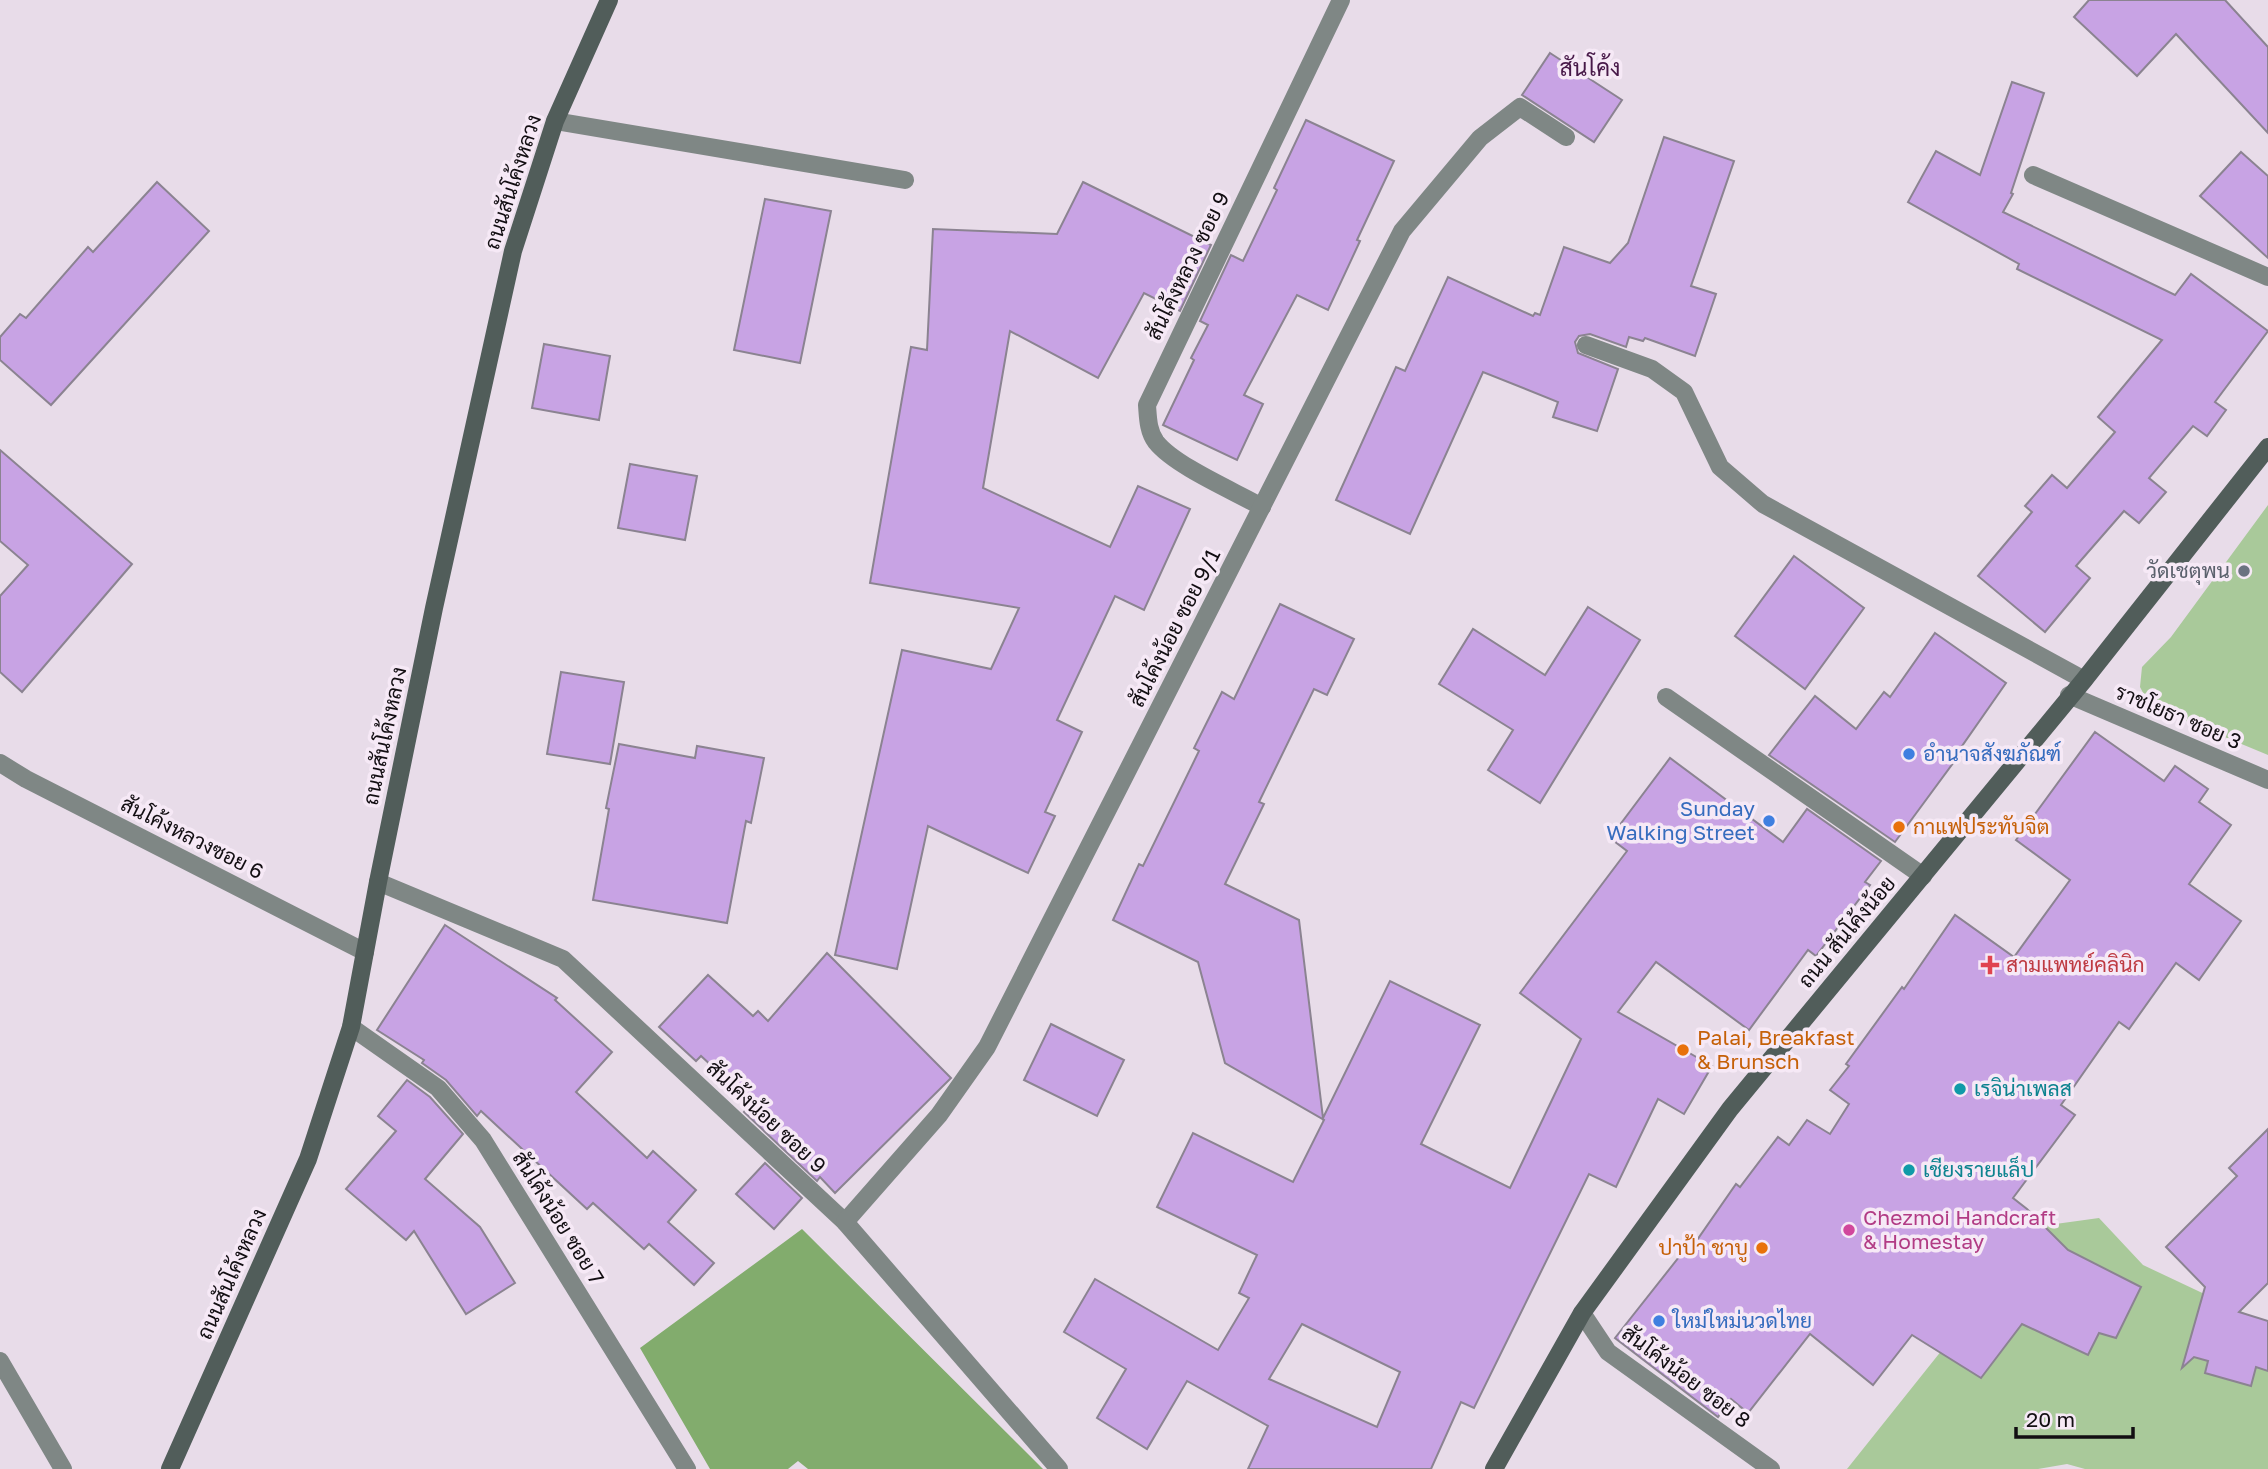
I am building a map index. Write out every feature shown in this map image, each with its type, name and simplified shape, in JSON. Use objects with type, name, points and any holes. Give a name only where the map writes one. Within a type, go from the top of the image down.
[{"type":"street","name":"ถนนสันโค้งหลวง","points":[[170,1469],[308,1159],[351,1027],[437,595],[513,251],[555,121],[609,0]]},
{"type":"street","name":"สันโค้งหลวง ซอย 9","points":[[1262,506],[1172,457],[1155,441],[1148,426],[1147,405],[1341,0]]},
{"type":"street","name":"สันโค้งน้อย ซอย 9/1","points":[[845,1223],[939,1115],[987,1048],[1402,231],[1480,138],[1520,107],[1566,137]]},
{"type":"street","points":[[555,121],[905,180]]},
{"type":"street","points":[[2033,175],[2268,277]]},
{"type":"street","points":[[1586,345],[1653,369],[1684,392],[1720,467],[1763,504],[2084,680]]},
{"type":"street","name":"ถนน สันโค้งน้อย","points":[[1494,1469],[1582,1313],[1730,1109],[2084,680],[2268,447]]},
{"type":"street","name":"ราชโยธา ซอย 3","points":[[2069,695],[2268,780]]},
{"type":"street","points":[[1666,697],[1923,876]]},
{"type":"street","name":"สันโค้งหลวงซอย 6","points":[[0,763],[26,779],[365,952]]},
{"type":"street","name":"สันโค้งน้อย ซอย 9","points":[[378,882],[563,959],[845,1223],[1059,1469]]},
{"type":"street","name":"สันโค้งน้อย ซอย 7","points":[[351,1027],[438,1088],[482,1140],[687,1469]]},
{"type":"street","name":"สันโค้งน้อย ซอย 8","points":[[1582,1313],[1608,1352],[1771,1469]]},
{"type":"street","points":[[0,1361],[64,1469]]},
{"type":"green space","name":"วัดเชตุพน","points":[[2268,505],[2268,755],[2150,706],[2140,687],[2142,667],[2171,637]]},
{"type":"green space","points":[[2099,1218],[2143,1265],[2268,1324],[2268,1469],[2085,1469],[2067,1464],[2038,1469],[1847,1469],[2041,1226]]},
{"type":"green space","points":[[802,1229],[1043,1469],[808,1469],[798,1461],[788,1469],[710,1469],[640,1348]]},
{"type":"building","points":[[2089,0],[2225,0],[2268,47],[2268,133],[2176,34],[2137,76],[2074,17]]},
{"type":"building","points":[[1550,53],[1622,100],[1594,142],[1522,95]]},
{"type":"building","points":[[2012,82],[2044,93],[2011,193],[2013,194],[2003,212],[2175,295],[2191,274],[2268,331],[2215,402],[2226,410],[2207,436],[2193,426],[2149,478],[2166,492],[2139,523],[2124,511],[2076,566],[2090,578],[2045,632],[1978,576],[2032,512],[2025,506],[2052,475],[2067,488],[2115,432],[2098,417],[2162,340],[2017,269],[2019,264],[1908,202],[1936,151],[1980,175]]},
{"type":"building","points":[[1306,120],[1394,161],[1328,310],[1297,295],[1244,395],[1263,404],[1237,460],[1163,425],[1208,325],[1200,321],[1231,255],[1243,261]]},
{"type":"building","points":[[1664,137],[1734,161],[1691,286],[1716,294],[1695,356],[1645,338],[1643,341],[1629,337],[1626,347],[1590,334],[1579,336],[1575,342],[1578,353],[1618,369],[1597,431],[1553,417],[1558,402],[1483,372],[1410,534],[1336,500],[1396,367],[1405,371],[1448,277],[1533,316],[1535,313],[1540,315],[1564,247],[1610,263],[1628,243]]},
{"type":"building","points":[[2241,152],[2268,176],[2268,258],[2200,196]]},
{"type":"building","points":[[157,182],[209,231],[51,405],[0,360],[0,337],[20,314],[26,318],[88,247],[93,252]]},
{"type":"building","points":[[1083,182],[1211,245],[1180,311],[1144,293],[1098,378],[1010,331],[983,488],[1110,547],[1138,486],[1190,509],[1144,610],[1115,596],[1057,720],[1082,732],[1045,812],[1055,816],[1028,873],[928,826],[897,969],[835,955],[902,650],[991,669],[1019,608],[870,583],[911,347],[927,350],[933,229],[1057,234]]},
{"type":"building","points":[[765,199],[831,211],[800,363],[734,350]]},
{"type":"building","points":[[544,344],[610,356],[599,420],[532,408]]},
{"type":"building","points":[[0,450],[132,564],[22,692],[0,672],[0,596],[28,565],[0,541]]},
{"type":"building","points":[[630,464],[697,476],[685,540],[618,528]]},
{"type":"building","points":[[1794,556],[1864,608],[1805,689],[1735,636]]},
{"type":"building","points":[[1280,604],[1354,639],[1327,695],[1314,689],[1259,802],[1264,804],[1225,884],[1299,920],[1323,1118],[1390,981],[1480,1025],[1421,1144],[1510,1188],[1581,1039],[1520,993],[1627,851],[1610,838],[1670,758],[1783,842],[1807,809],[1881,861],[1865,882],[1870,885],[1816,956],[1808,950],[1749,1030],[1656,962],[1618,1012],[1712,1066],[1684,1114],[1658,1099],[1616,1187],[1589,1174],[1474,1408],[1461,1402],[1431,1469],[1248,1469],[1268,1426],[1187,1381],[1147,1449],[1097,1418],[1126,1369],[1064,1332],[1095,1279],[1218,1350],[1249,1298],[1239,1293],[1257,1255],[1157,1207],[1193,1133],[1293,1182],[1324,1120],[1225,1063],[1198,962],[1113,920],[1139,864],[1143,866],[1199,751],[1194,748],[1222,692],[1234,699]],"holes":[[[1302,1324],[1400,1372],[1377,1427],[1269,1379]]]},
{"type":"building","points":[[1588,607],[1640,640],[1540,803],[1488,770],[1513,730],[1439,684],[1473,629],[1545,675]]},
{"type":"building","points":[[1935,633],[2006,683],[1960,749],[1962,751],[1895,842],[1769,755],[1815,696],[1856,729],[1884,692],[1890,697]]},
{"type":"building","points":[[561,672],[624,682],[610,764],[547,754]]},
{"type":"building","points":[[2095,732],[2164,781],[2175,766],[2208,789],[2199,802],[2231,825],[2189,884],[2241,921],[2199,980],[2176,963],[2129,1029],[2119,1022],[2061,1105],[2075,1115],[2013,1198],[2068,1250],[2141,1287],[2116,1338],[2099,1333],[2088,1355],[2022,1324],[1981,1378],[1912,1335],[1873,1385],[1810,1334],[1748,1413],[1731,1399],[1718,1417],[1615,1338],[1694,1238],[1697,1240],[1736,1184],[1740,1187],[1778,1137],[1789,1145],[1807,1120],[1830,1134],[1849,1104],[1830,1090],[1955,915],[2014,957],[2070,880],[2016,840]]},
{"type":"building","points":[[619,744],[695,758],[697,746],[764,758],[751,823],[746,821],[727,923],[593,900],[609,809],[606,808]]},
{"type":"building","points":[[445,925],[557,998],[555,1000],[612,1052],[576,1092],[647,1158],[653,1151],[696,1190],[668,1222],[714,1263],[694,1285],[649,1244],[644,1249],[593,1203],[587,1209],[481,1111],[477,1116],[446,1080],[422,1063],[424,1060],[377,1030]]},
{"type":"building","points":[[827,953],[951,1078],[835,1193],[820,1177],[817,1181],[744,1112],[752,1103],[701,1056],[696,1061],[659,1027],[708,975],[753,1016],[758,1011],[768,1021]]},
{"type":"building","points":[[1051,1024],[1124,1060],[1097,1116],[1024,1080]]},
{"type":"building","points":[[407,1080],[430,1097],[463,1134],[425,1179],[480,1227],[515,1283],[466,1314],[414,1231],[406,1240],[346,1189],[396,1131],[378,1116]]},
{"type":"building","points":[[2268,1129],[2268,1283],[2239,1312],[2268,1321],[2268,1371],[2256,1367],[2251,1386],[2205,1373],[2208,1361],[2194,1357],[2182,1368],[2205,1287],[2166,1247],[2237,1176],[2229,1168]]},
{"type":"building","points":[[765,1163],[802,1198],[774,1229],[736,1194]]},
{"type":"place","name":"วัดเชตุพน","points":[[2244,571]]},
{"type":"place","name":"อำนาจสังฆภัณฑ์","points":[[1909,754]]},
{"type":"place","name":"Sunday Walking Street","points":[[1769,821]]},
{"type":"place","name":"กาแฟประทับจิต","points":[[1899,827]]},
{"type":"place","name":"สามแพทย์คลินิก","points":[[1990,965]]},
{"type":"place","name":"Palai, Breakfast & Brunsch","points":[[1683,1050]]},
{"type":"place","name":"เรจิน่าเพลส","points":[[1960,1089]]},
{"type":"place","name":"เชียงรายแล็ป","points":[[1909,1170]]},
{"type":"place","name":"Chezmoi Handcraft & Homestay","points":[[1849,1230]]},
{"type":"place","name":"ปาป้า ชาบู","points":[[1762,1248]]},
{"type":"place","name":"ใหม่ใหม่นวดไทย","points":[[1659,1321]]},
{"type":"district","name":"สันโค้ง","points":[[1590,68]]}]
